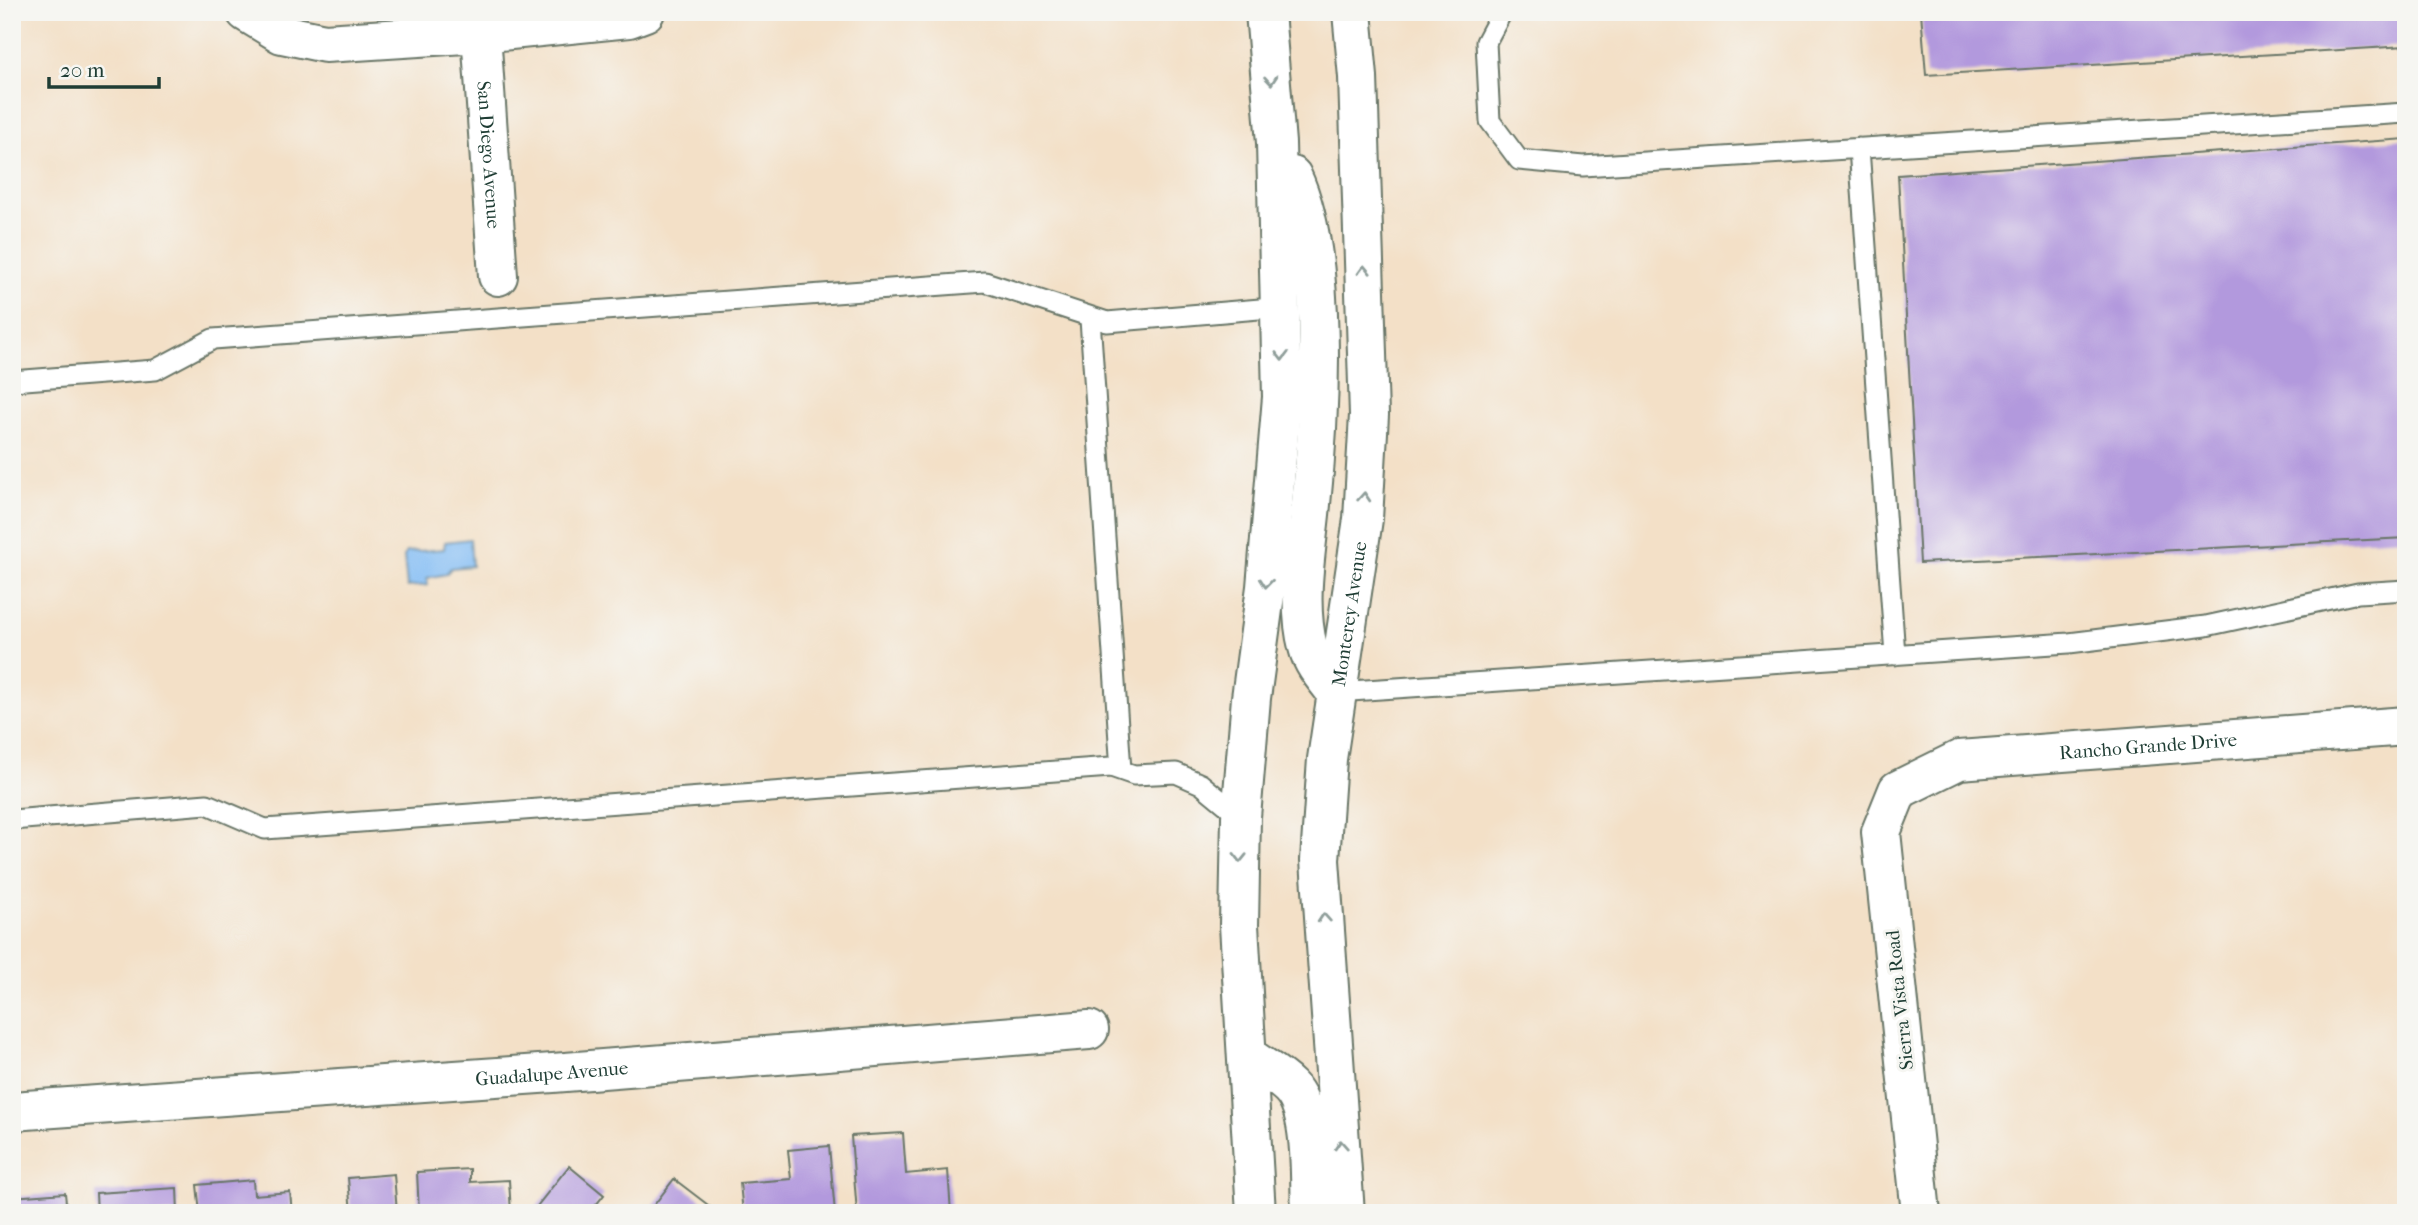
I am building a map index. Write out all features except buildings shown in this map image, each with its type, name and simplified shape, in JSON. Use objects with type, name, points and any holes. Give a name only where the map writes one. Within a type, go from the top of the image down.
[{"type":"main road","points":[[246,12],[282,34],[325,43],[481,33],[629,18],[645,12]]},
{"type":"main road","points":[[1256,1213],[1239,925],[1241,817],[1282,397],[1282,307],[1276,143],[1265,12]]},
{"type":"main road","name":"Monterey Avenue","points":[[1345,1213],[1320,860],[1336,692],[1363,519],[1369,415],[1358,77],[1352,12]]},
{"type":"main road","name":"San Diego Avenue","points":[[481,33],[498,276]]},
{"type":"main road","points":[[1276,143],[1299,191],[1310,245],[1319,332],[1315,465],[1302,602],[1308,648],[1318,668],[1336,692]]},
{"type":"main road","name":"Rancho Grande Drive","points":[[1898,790],[1959,760],[2406,726]]},
{"type":"main road","name":"Sierra Vista Road","points":[[1898,790],[1881,832],[1921,1213]]},
{"type":"main road","name":"Guadalupe Avenue","points":[[12,1111],[540,1074],[1089,1030]]},
{"type":"main road","points":[[1247,1056],[1290,1086],[1300,1099],[1305,1115],[1311,1213]]},
{"type":"lane","points":[[1502,12],[1486,43],[1490,121],[1518,159],[1583,166],[2406,113]]},
{"type":"lane","points":[[1859,148],[1895,655]]},
{"type":"lane","points":[[12,381],[155,370],[213,339],[985,282],[1090,319],[1107,322],[1282,307]]},
{"type":"lane","points":[[1090,319],[1121,770]]},
{"type":"lane","points":[[1336,692],[2069,643],[2206,626],[2358,593],[2406,590]]},
{"type":"lane","points":[[12,820],[207,804],[265,829],[1111,767],[1134,775],[1177,773],[1201,785],[1241,817]]},
{"type":"water","points":[[470,539],[472,566],[451,568],[446,574],[427,578],[428,585],[407,587],[404,556],[407,552],[444,549],[445,542]]}]
